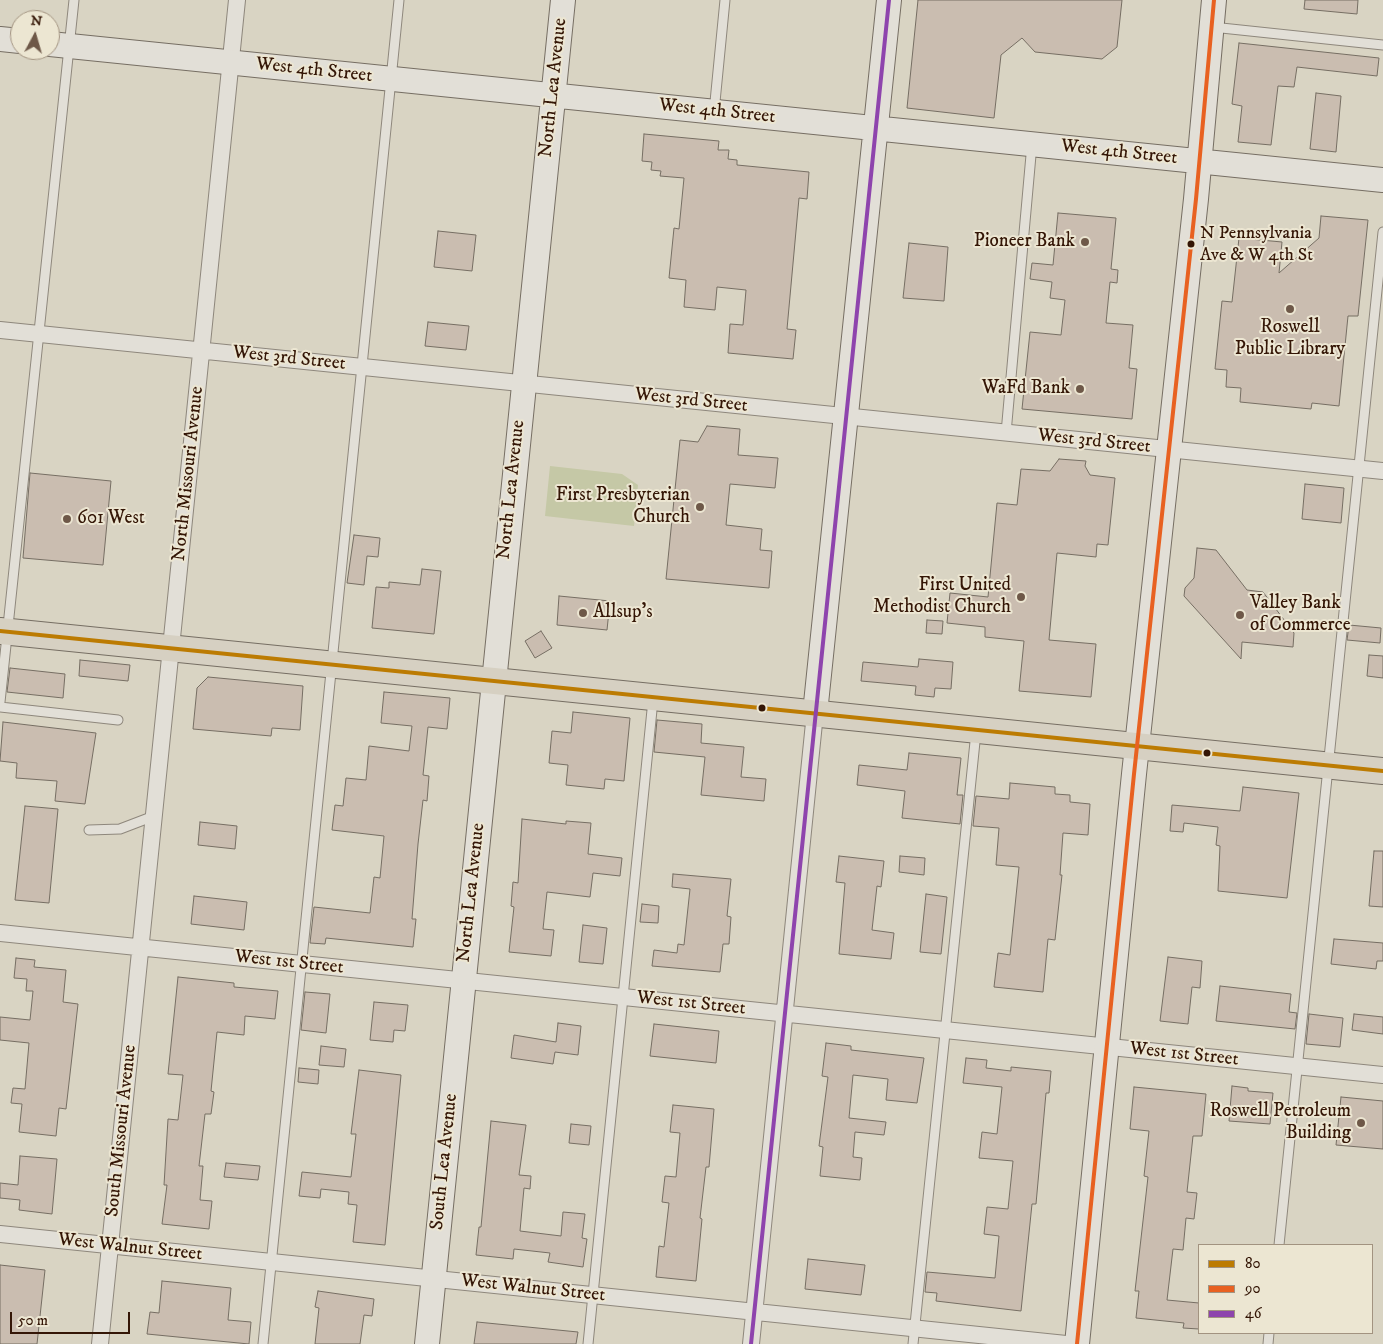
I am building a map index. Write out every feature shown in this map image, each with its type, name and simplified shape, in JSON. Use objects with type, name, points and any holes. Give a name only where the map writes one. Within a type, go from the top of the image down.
[{"type":"main road","points":[[4,632],[1383,771]]},
{"type":"street","name":"North Missouri Avenue","points":[[141,948],[237,0]]},
{"type":"street","name":"North Lea Avenue","points":[[464,981],[563,0]]},
{"type":"street","points":[[751,1344],[889,0]]},
{"type":"street","points":[[1077,1344],[1137,747],[1170,450],[1214,0]]},
{"type":"street","name":"West 4th Street","points":[[60,45],[1383,180]]},
{"type":"street","name":"West 3rd Street","points":[[0,330],[1383,472]]},
{"type":"street","name":"West 1st Street","points":[[0,933],[1383,1075]]},
{"type":"street","name":"South Missouri Avenue","points":[[100,1344],[141,948]]},
{"type":"street","name":"South Lea Avenue","points":[[427,1344],[464,981]]},
{"type":"street","name":"West Walnut Street","points":[[0,1234],[754,1312],[914,1336],[1066,1344]]},
{"type":"lane","points":[[60,45],[74,0]]},
{"type":"lane","points":[[263,1344],[399,0]]},
{"type":"lane","points":[[714,112],[725,0]]},
{"type":"lane","points":[[1211,27],[1383,45]]},
{"type":"lane","points":[[0,702],[4,632],[40,334],[59,60]]},
{"type":"lane","points":[[1006,433],[1032,144]]},
{"type":"lane","points":[[1279,1244],[1357,469],[1383,232]]},
{"type":"lane","points":[[588,1344],[653,696]]},
{"type":"lane","points":[[0,707],[118,720]]},
{"type":"lane","points":[[914,1336],[977,730]]},
{"type":"lane","points":[[89,830],[120,829],[154,816]]},
{"type":"green space","points":[[550,466],[622,474],[638,485],[634,526],[545,516]]},
{"type":"building","points":[[918,0],[1122,0],[1117,47],[1102,59],[1035,52],[1022,38],[1001,55],[994,118],[907,108]]},
{"type":"building","points":[[1305,0],[1358,0],[1357,14],[1304,9]]},
{"type":"building","points":[[1239,43],[1379,58],[1377,76],[1297,67],[1294,87],[1278,86],[1271,145],[1238,142],[1242,106],[1232,104]]},
{"type":"building","points":[[1316,93],[1341,96],[1336,152],[1310,149]]},
{"type":"building","points":[[644,134],[719,141],[718,150],[729,150],[728,159],[737,160],[737,165],[809,172],[807,199],[799,198],[787,329],[796,330],[793,359],[728,353],[730,324],[743,325],[746,290],[717,287],[715,310],[684,307],[686,280],[669,278],[674,228],[679,229],[684,178],[660,176],[661,171],[651,170],[652,162],[642,161]]},
{"type":"building","name":"WaFd Bank","points":[[1058,213],[1116,218],[1111,269],[1118,270],[1117,283],[1110,282],[1106,323],[1133,325],[1129,368],[1137,369],[1132,419],[1022,409],[1030,332],[1061,335],[1065,300],[1050,298],[1052,282],[1030,279],[1032,263],[1053,265]]},
{"type":"building","name":"Roswell Public Library","points":[[1321,216],[1368,220],[1358,316],[1348,316],[1339,406],[1312,403],[1311,409],[1240,402],[1241,388],[1226,387],[1227,370],[1215,369],[1222,301],[1232,302],[1239,238],[1282,242],[1279,273],[1319,238]]},
{"type":"building","points":[[438,231],[476,235],[472,271],[434,267]]},
{"type":"building","points":[[909,243],[948,247],[944,301],[903,298]]},
{"type":"building","points":[[428,322],[469,326],[466,350],[425,346]]},
{"type":"building","name":"First Presbyterian Church","points":[[707,426],[740,429],[738,455],[778,458],[775,488],[730,484],[726,525],[762,529],[760,550],[772,551],[769,588],[666,579],[680,440],[698,442]]},
{"type":"building","name":"First United Methodist Church","points":[[1059,459],[1086,461],[1085,466],[1090,475],[1115,478],[1108,545],[1097,544],[1096,557],[1057,553],[1049,640],[1096,644],[1091,697],[1019,691],[1024,641],[985,637],[985,627],[947,623],[950,593],[988,597],[997,503],[1017,505],[1021,469],[1050,471]]},
{"type":"building","name":"601 West","points":[[30,473],[111,481],[103,565],[23,558]]},
{"type":"building","points":[[1305,484],[1344,488],[1341,523],[1302,519]]},
{"type":"building","points":[[354,535],[380,538],[378,557],[367,556],[364,585],[347,583]]},
{"type":"building","points":[[1197,548],[1216,550],[1247,590],[1263,592],[1294,633],[1293,647],[1242,642],[1241,659],[1184,596],[1185,588],[1194,578]]},
{"type":"building","points":[[422,569],[441,571],[434,634],[372,628],[376,587],[389,588],[389,582],[420,585]]},
{"type":"building","name":"Allsup's","points":[[559,596],[610,601],[607,630],[557,625]]},
{"type":"building","points":[[927,620],[943,621],[942,634],[926,633]]},
{"type":"building","points":[[1349,625],[1381,628],[1380,643],[1347,640]]},
{"type":"building","points":[[541,631],[552,648],[535,658],[525,641]]},
{"type":"building","points":[[1369,655],[1383,656],[1383,678],[1367,676]]},
{"type":"building","points":[[919,659],[953,662],[951,689],[935,688],[934,697],[915,695],[916,686],[861,681],[863,662],[918,667]]},
{"type":"building","points":[[80,660],[130,665],[128,681],[79,676]]},
{"type":"building","points":[[10,668],[65,674],[63,698],[7,692]]},
{"type":"building","points":[[208,677],[303,686],[300,730],[272,728],[271,736],[193,729],[197,688]]},
{"type":"building","points":[[384,692],[450,698],[447,729],[428,727],[423,775],[429,776],[427,801],[423,800],[418,844],[412,919],[416,919],[413,947],[326,938],[325,944],[310,943],[314,907],[370,913],[374,877],[380,878],[384,836],[332,830],[335,805],[343,806],[346,778],[366,780],[369,746],[409,751],[412,726],[381,723]]},
{"type":"building","points":[[573,712],[630,718],[624,781],[605,779],[604,789],[566,785],[568,765],[549,763],[552,731],[571,733]]},
{"type":"building","points":[[657,720],[702,724],[701,743],[744,747],[741,777],[766,779],[764,801],[701,795],[705,757],[654,752]]},
{"type":"building","points":[[3,722],[96,733],[85,804],[55,801],[57,781],[16,778],[17,763],[0,761]]},
{"type":"building","points":[[909,753],[961,758],[957,795],[963,795],[960,824],[902,818],[905,791],[857,785],[859,765],[907,770]]},
{"type":"building","points":[[1010,783],[1055,787],[1055,794],[1070,795],[1070,802],[1090,804],[1088,835],[1063,833],[1060,875],[1062,875],[1055,940],[1048,939],[1043,992],[994,987],[998,953],[1010,955],[1019,867],[996,865],[999,828],[973,826],[976,796],[1009,799]]},
{"type":"building","points":[[1243,787],[1299,793],[1287,898],[1218,891],[1220,846],[1216,845],[1218,827],[1184,823],[1183,832],[1170,831],[1172,805],[1240,811]]},
{"type":"building","points":[[25,806],[58,809],[49,903],[15,900]]},
{"type":"building","points":[[522,819],[566,824],[566,821],[591,823],[588,854],[622,858],[620,876],[593,873],[590,897],[547,892],[543,929],[554,930],[551,956],[509,952],[514,907],[511,906],[513,882],[518,883]]},
{"type":"building","points":[[200,822],[237,826],[235,849],[198,845]]},
{"type":"building","points":[[1374,851],[1383,851],[1383,907],[1369,906]]},
{"type":"building","points":[[839,856],[884,861],[881,887],[877,886],[872,930],[894,933],[891,959],[839,954],[845,883],[836,882]]},
{"type":"building","points":[[900,856],[925,858],[924,875],[899,872]]},
{"type":"building","points":[[673,874],[731,879],[727,916],[731,917],[729,944],[723,944],[720,972],[652,966],[654,950],[677,953],[678,944],[684,945],[690,889],[672,887]]},
{"type":"building","points":[[926,894],[947,897],[941,954],[920,952]]},
{"type":"building","points":[[194,896],[247,902],[244,930],[191,924]]},
{"type":"building","points":[[642,904],[659,906],[658,923],[640,922]]},
{"type":"building","points":[[583,925],[607,928],[603,964],[579,962]]},
{"type":"building","points":[[1334,939],[1383,943],[1383,961],[1377,961],[1376,969],[1331,964]]},
{"type":"building","points":[[1168,957],[1202,961],[1200,988],[1192,987],[1188,1024],[1160,1021]]},
{"type":"building","points":[[16,958],[35,960],[34,967],[66,970],[63,1002],[78,1004],[66,1109],[59,1108],[56,1136],[19,1132],[22,1104],[11,1103],[13,1088],[25,1089],[29,1043],[0,1040],[0,1017],[30,1020],[33,991],[26,991],[27,979],[14,978]]},
{"type":"building","points":[[178,977],[234,983],[234,987],[278,991],[275,1019],[245,1016],[244,1035],[217,1032],[211,1091],[214,1092],[211,1114],[205,1114],[199,1166],[203,1166],[200,1200],[212,1201],[209,1229],[162,1224],[167,1185],[164,1185],[168,1119],[178,1120],[183,1075],[168,1074]]},
{"type":"building","points":[[1220,986],[1291,994],[1289,1012],[1297,1013],[1295,1029],[1216,1021]]},
{"type":"building","points":[[305,992],[330,994],[326,1033],[301,1030]]},
{"type":"building","points":[[374,1002],[408,1005],[405,1031],[394,1030],[393,1042],[370,1040]]},
{"type":"building","points":[[1309,1014],[1343,1018],[1340,1047],[1306,1044]]},
{"type":"building","points":[[1354,1014],[1383,1017],[1383,1034],[1352,1030]]},
{"type":"building","points":[[558,1023],[581,1026],[578,1055],[555,1052],[553,1064],[511,1058],[514,1035],[556,1042]]},
{"type":"building","points":[[654,1024],[719,1031],[716,1063],[650,1056]]},
{"type":"building","points":[[826,1043],[851,1046],[851,1050],[924,1058],[917,1103],[886,1100],[888,1079],[853,1075],[849,1118],[886,1122],[884,1135],[855,1132],[853,1157],[862,1158],[860,1180],[820,1176],[823,1147],[819,1146],[828,1077],[822,1076]]},
{"type":"building","points":[[321,1046],[346,1049],[344,1067],[319,1065]]},
{"type":"building","points":[[966,1058],[987,1060],[986,1068],[1011,1071],[1011,1067],[1051,1071],[1049,1093],[1046,1093],[1036,1204],[1032,1204],[1021,1311],[936,1301],[937,1293],[925,1292],[927,1272],[995,1278],[999,1236],[984,1234],[987,1207],[1008,1209],[1013,1161],[979,1158],[982,1132],[997,1134],[1002,1087],[963,1083]]},
{"type":"building","points":[[299,1068],[319,1070],[318,1084],[298,1082]]},
{"type":"building","points":[[359,1070],[401,1075],[385,1245],[353,1242],[357,1205],[348,1204],[349,1192],[321,1189],[320,1198],[299,1196],[302,1172],[351,1177],[356,1134],[351,1134]]},
{"type":"building","points":[[1232,1086],[1248,1088],[1248,1091],[1273,1093],[1270,1124],[1229,1121]]},
{"type":"building","points":[[1134,1087],[1206,1094],[1202,1136],[1193,1136],[1187,1192],[1197,1193],[1194,1219],[1186,1218],[1183,1250],[1173,1249],[1167,1300],[1198,1303],[1198,1329],[1183,1328],[1184,1323],[1136,1318],[1139,1291],[1135,1291],[1148,1177],[1144,1176],[1149,1131],[1130,1129]]},
{"type":"building","name":"Roswell Petroleum Building","points":[[1341,1097],[1383,1101],[1383,1149],[1336,1145]]},
{"type":"building","points":[[673,1105],[714,1109],[709,1167],[706,1167],[700,1218],[702,1219],[696,1281],[656,1277],[659,1246],[664,1247],[669,1203],[662,1202],[665,1176],[676,1177],[680,1133],[670,1132]]},
{"type":"building","points":[[491,1121],[526,1125],[519,1175],[531,1176],[530,1189],[524,1188],[520,1231],[561,1236],[563,1212],[585,1214],[582,1238],[587,1239],[583,1267],[548,1262],[550,1253],[514,1249],[513,1259],[476,1255],[479,1227],[481,1227]]},
{"type":"building","points":[[571,1124],[591,1126],[589,1145],[569,1143]]},
{"type":"building","points":[[20,1156],[57,1159],[52,1214],[19,1210],[20,1200],[0,1198],[0,1183],[18,1185]]},
{"type":"building","points":[[226,1163],[260,1166],[258,1180],[224,1177]]},
{"type":"building","points":[[808,1259],[865,1265],[861,1295],[805,1289]]},
{"type":"building","points":[[0,1265],[45,1270],[37,1344],[0,1344]]},
{"type":"building","points":[[162,1281],[231,1288],[228,1320],[251,1322],[249,1344],[147,1334],[150,1312],[159,1313]]},
{"type":"building","points":[[318,1291],[374,1299],[372,1316],[364,1315],[360,1344],[315,1344],[319,1308],[315,1307]]},
{"type":"building","points":[[477,1322],[578,1332],[576,1344],[474,1344]]},
{"type":"transit line","name":"46","points":[[751,1344],[889,0]]},
{"type":"transit line","name":"90","points":[[1077,1344],[1134,774],[1196,199],[1214,0]]},
{"type":"transit line","name":"80","points":[[0,631],[1383,771]]},
{"type":"place","name":"Pioneer Bank","points":[[1085,242]]},
{"type":"place","name":"N Pennsylvania Ave & W 4th St","points":[[1191,244]]},
{"type":"place","name":"Roswell Public Library","points":[[1290,309]]},
{"type":"place","name":"WaFd Bank","points":[[1080,389]]},
{"type":"place","name":"First Presbyterian Church","points":[[700,507]]},
{"type":"place","name":"601 West","points":[[67,519]]},
{"type":"place","name":"First United Methodist Church","points":[[1021,597]]},
{"type":"place","name":"Allsup's","points":[[583,613]]},
{"type":"place","name":"Valley Bank of Commerce","points":[[1240,615]]},
{"type":"place","name":"Roswell Petroleum Building","points":[[1361,1123]]}]
